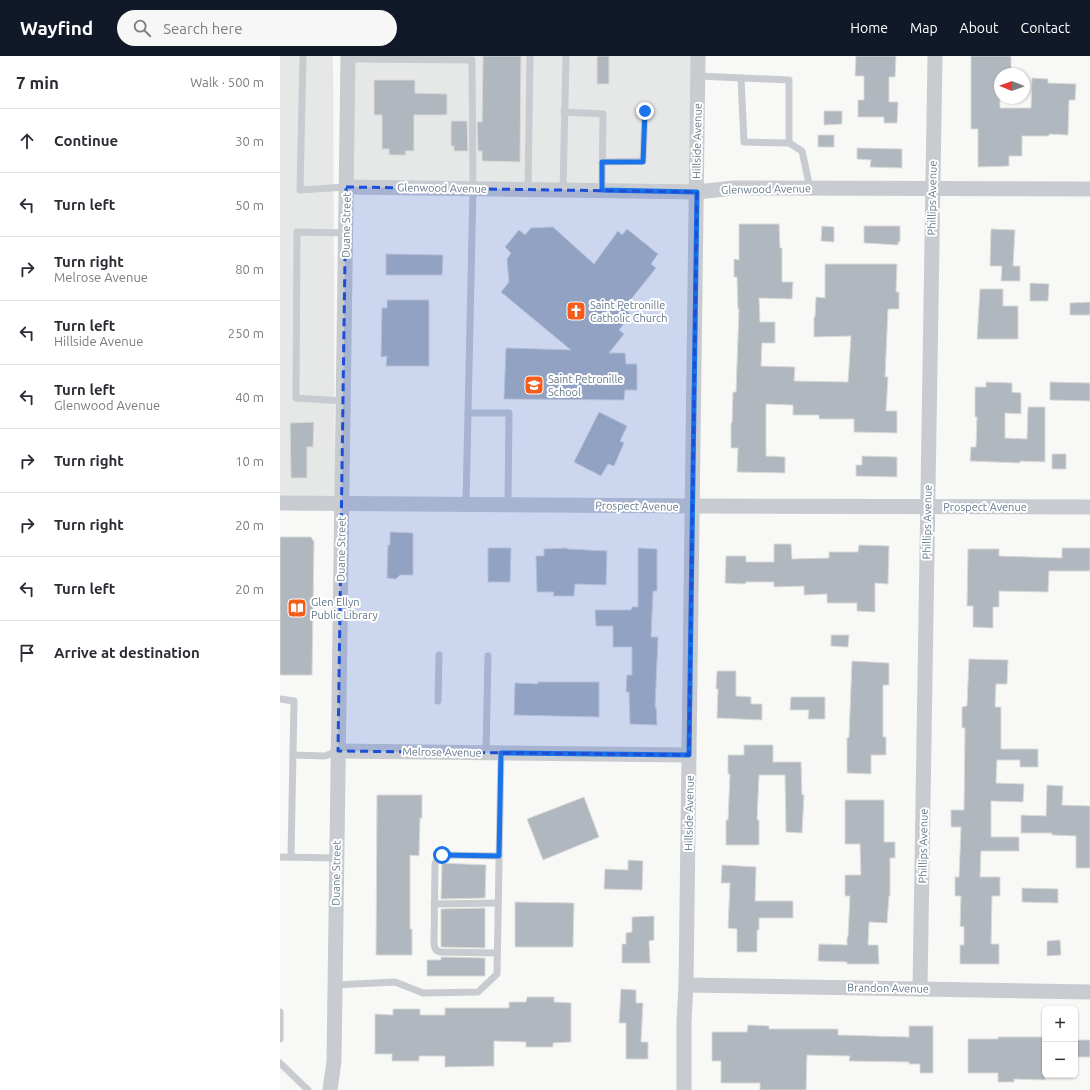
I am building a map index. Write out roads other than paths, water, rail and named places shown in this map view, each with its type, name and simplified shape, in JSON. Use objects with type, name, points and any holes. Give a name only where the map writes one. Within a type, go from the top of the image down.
[{"type":"street","name":"Hillside Avenue","points":[[684,1090],[698,56]]},
{"type":"street","name":"Phillips Avenue","points":[[920,989],[935,56]]},
{"type":"street","name":"Duane Street","points":[[330,1090],[334,1061],[348,58]]},
{"type":"street","name":"Glenwood Avenue","points":[[346,187],[697,192],[733,188],[1090,189]]},
{"type":"street","name":"Prospect Avenue","points":[[280,503],[1090,507]]},
{"type":"street","name":"Melrose Avenue","points":[[338,751],[689,755]]},
{"type":"street","name":"Brandon Avenue","points":[[686,985],[1090,992]]},
{"type":"lane","points":[[303,56],[300,190],[346,187]]},
{"type":"lane","points":[[528,189],[530,56]]},
{"type":"lane","points":[[563,190],[566,56]]},
{"type":"lane","points":[[348,58],[472,60],[473,188],[466,504]]},
{"type":"lane","points":[[698,76],[789,80],[789,143]]},
{"type":"lane","points":[[741,78],[744,142],[789,143],[802,151],[810,188]]},
{"type":"lane","points":[[602,162],[643,162],[645,111]]},
{"type":"lane","points":[[564,112],[602,114],[602,190]]},
{"type":"lane","points":[[343,401],[296,398],[297,232],[346,232]]},
{"type":"lane","points":[[468,413],[509,413],[508,504]]},
{"type":"lane","points":[[438,701],[439,655]]},
{"type":"lane","points":[[335,985],[395,982],[423,993],[478,992],[497,974],[499,856],[488,656]]},
{"type":"lane","points":[[280,698],[294,701],[291,857]]},
{"type":"lane","points":[[293,755],[326,756],[338,751]]},
{"type":"lane","points":[[497,953],[440,952],[436,950],[434,945],[434,904],[435,864],[437,859],[442,855],[499,856]]},
{"type":"lane","points":[[280,857],[337,858]]},
{"type":"lane","points":[[434,904],[498,904]]},
{"type":"lane","points":[[280,1012],[280,1039]]},
{"type":"lane","points":[[280,1063],[308,1090]]},
{"type":"place","name":"Saint Petronille Catholic Church","points":[[576,311]]},
{"type":"place","name":"Saint Petronille School","points":[[534,385]]},
{"type":"place","name":"Glen Ellyn Public Library","points":[[297,608]]}]
